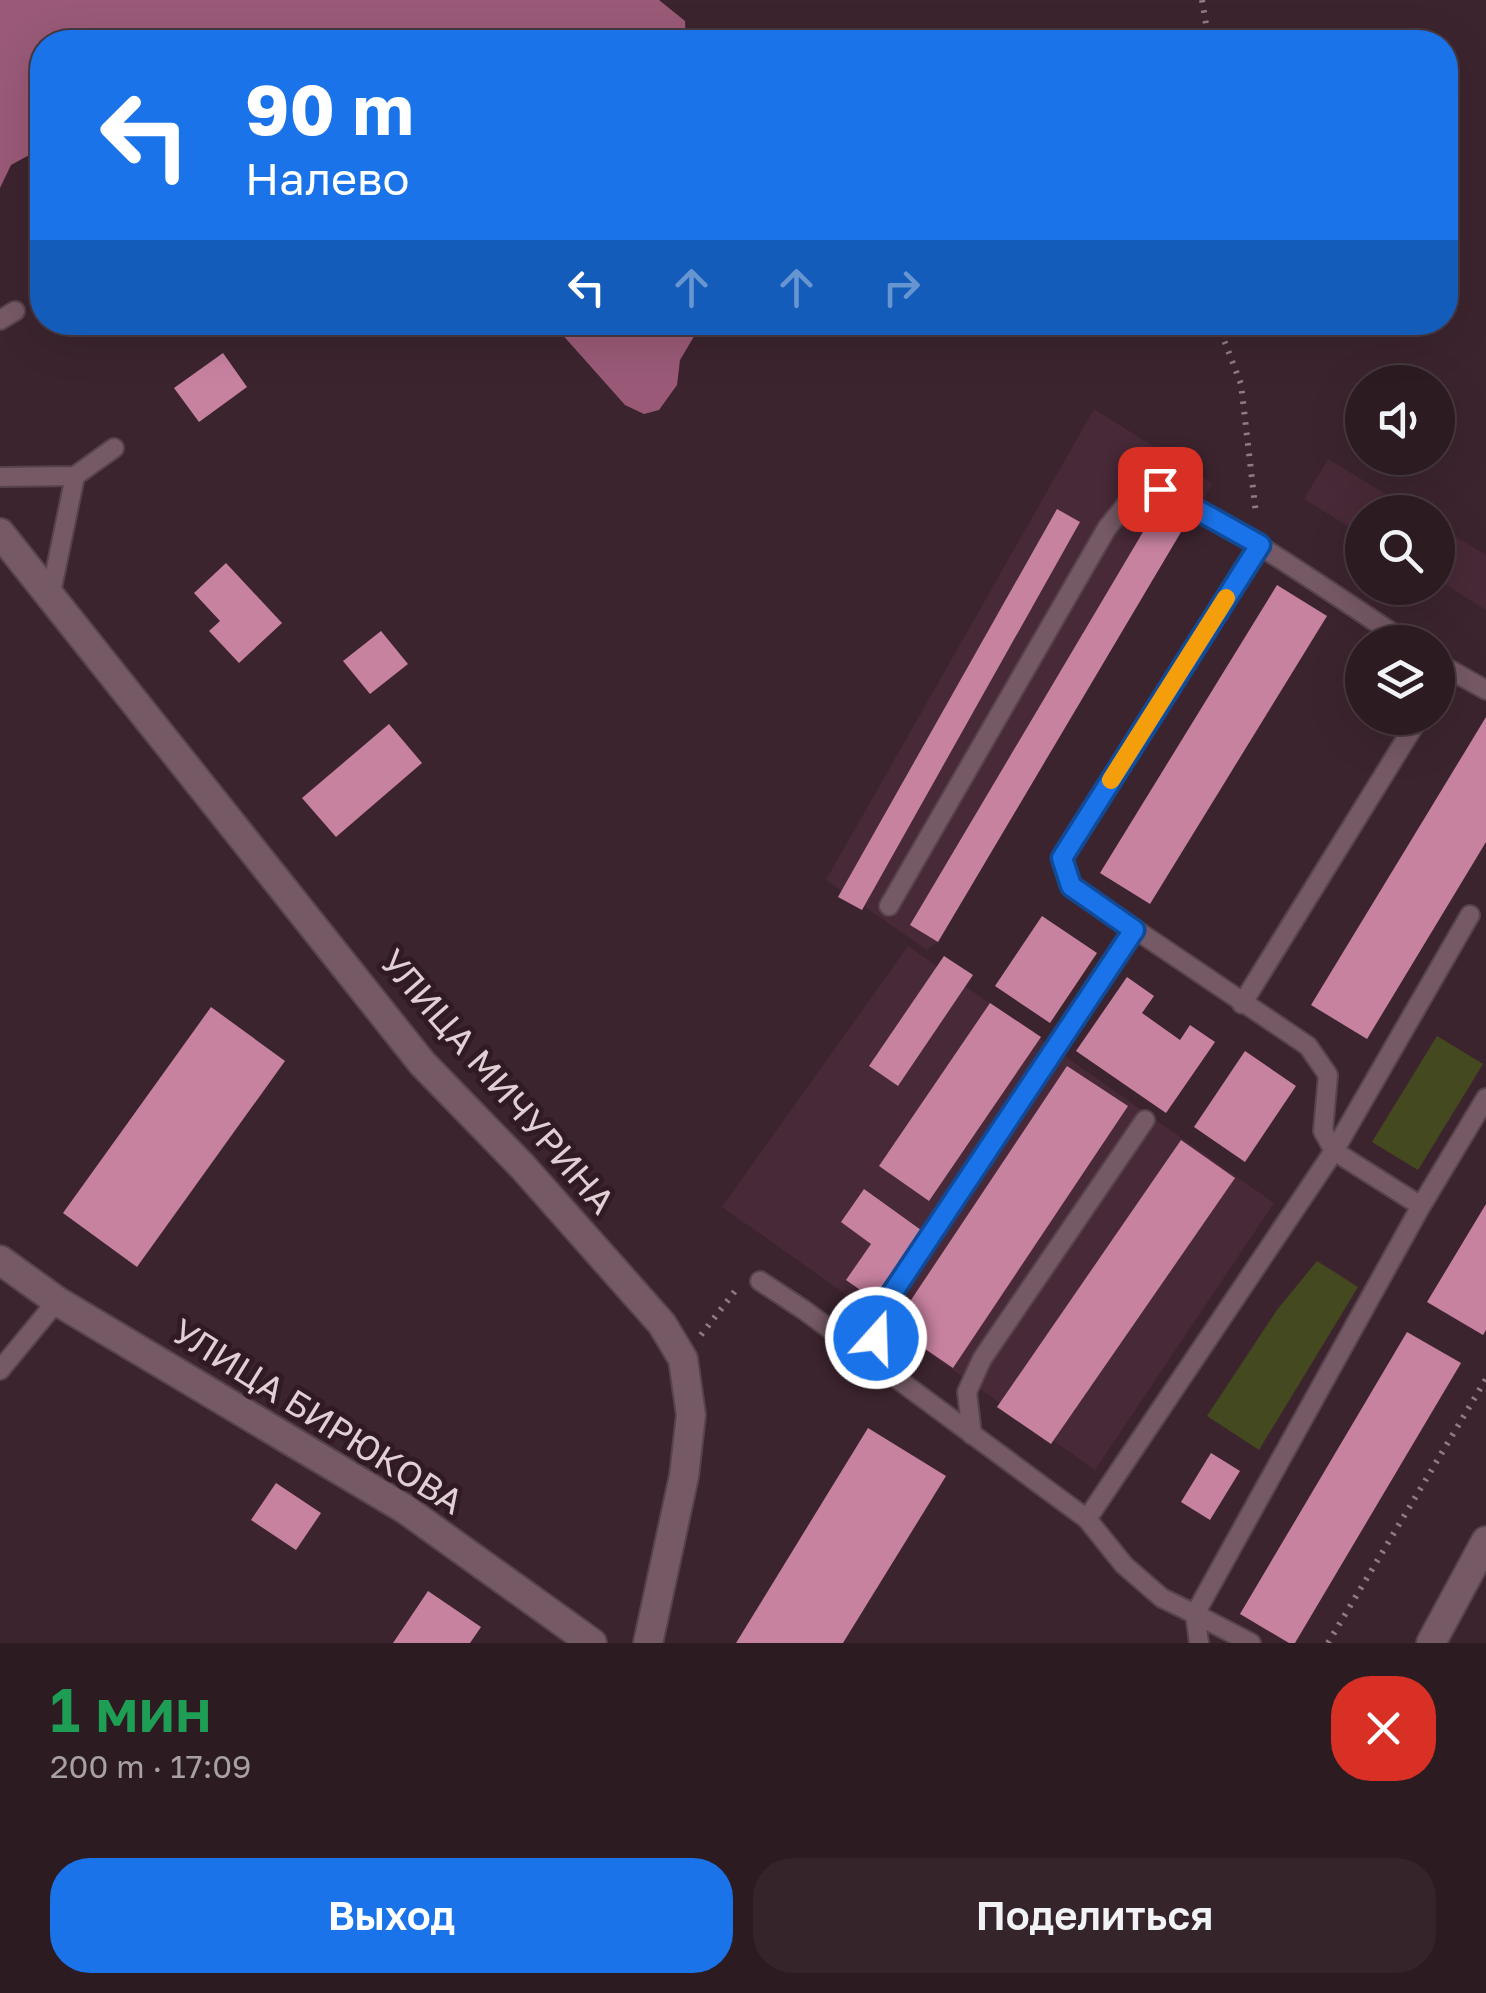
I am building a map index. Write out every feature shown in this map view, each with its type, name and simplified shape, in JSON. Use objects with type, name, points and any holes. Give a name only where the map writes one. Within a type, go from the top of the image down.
[{"type":"street","name":"УЛИЦА МИЧУРИНА","points":[[0,533],[422,1062],[662,1324],[683,1359],[690,1416],[684,1476],[648,1643]]},
{"type":"street","name":"УЛИЦА БИРЮКОВА","points":[[0,1260],[57,1300],[406,1509],[592,1643]]},
{"type":"street","points":[[1431,1643],[1486,1541]]},
{"type":"lane","points":[[0,477],[75,476],[114,448]]},
{"type":"lane","points":[[51,593],[75,476]]},
{"type":"lane","points":[[889,906],[1107,528],[1132,496],[1160,489],[1260,545],[1380,625]]},
{"type":"lane","points":[[1260,545],[1062,858],[1071,886],[1308,1046],[1328,1076],[1324,1131],[1334,1152],[1421,1206]]},
{"type":"lane","points":[[1455,673],[1486,690]]},
{"type":"lane","points":[[1242,1004],[1408,735]]},
{"type":"lane","points":[[1088,1519],[1334,1152],[1470,915]]},
{"type":"lane","points":[[885,1371],[876,1338],[883,1307],[1134,930]]},
{"type":"lane","points":[[1199,1643],[1195,1614],[1421,1206],[1486,1098]]},
{"type":"lane","points":[[972,1435],[967,1392],[982,1359],[1145,1120]]},
{"type":"lane","points":[[760,1281],[1088,1519],[1124,1565],[1162,1598],[1252,1643]]},
{"type":"lane","points":[[0,1370],[57,1300]]},
{"type":"path","points":[[1202,0],[1207,30]]},
{"type":"path","points":[[1222,335],[1242,384],[1260,545]]},
{"type":"path","points":[[683,1359],[739,1286],[760,1281]]},
{"type":"path","points":[[1328,1643],[1486,1379]]},
{"type":"shaded area","points":[[0,0],[659,0],[685,21],[685,30],[30,30],[30,155],[11,165],[0,188]]},
{"type":"shaded area","points":[[563,335],[695,335],[680,360],[677,385],[659,410],[644,414],[625,405]]},
{"type":"shaded area","points":[[1094,409],[1213,484],[938,942],[927,950],[826,880]]},
{"type":"shaded area","points":[[1328,459],[1345,469],[1345,475],[1355,475],[1388,495],[1345,495],[1345,524],[1304,499]]},
{"type":"shaded area","points":[[1455,536],[1486,555],[1486,610],[1455,591]]},
{"type":"shaded area","points":[[908,946],[1274,1203],[1095,1470],[722,1207]]},
{"type":"green space","points":[[1437,1036],[1483,1064],[1418,1170],[1372,1142]]},
{"type":"green space","points":[[1317,1261],[1358,1287],[1259,1450],[1207,1416],[1277,1310]]},
{"type":"building","points":[[223,353],[247,387],[199,422],[174,388]]},
{"type":"building","points":[[1057,509],[1080,522],[862,910],[838,897]]},
{"type":"building","points":[[1156,510],[1184,527],[938,942],[910,925]]},
{"type":"building","points":[[226,563],[282,623],[239,663],[209,631],[220,621],[194,593]]},
{"type":"building","points":[[1277,585],[1327,616],[1150,904],[1100,873]]},
{"type":"building","points":[[381,631],[408,664],[370,694],[343,661]]},
{"type":"building","points":[[1486,717],[1486,842],[1367,1039],[1311,1005]]},
{"type":"building","points":[[389,724],[422,763],[336,837],[302,798]]},
{"type":"building","points":[[1042,916],[1097,953],[1050,1023],[995,986]]},
{"type":"building","points":[[944,956],[973,975],[898,1086],[869,1066]]},
{"type":"building","points":[[1127,977],[1154,996],[1142,1013],[1180,1040],[1190,1025],[1215,1042],[1166,1113],[1076,1051]]},
{"type":"building","points":[[990,1003],[1041,1037],[929,1201],[879,1166]]},
{"type":"building","points":[[211,1007],[285,1061],[137,1267],[63,1213]]},
{"type":"building","points":[[1245,1051],[1296,1086],[1245,1162],[1194,1127]]},
{"type":"building","points":[[1067,1066],[1128,1106],[953,1368],[893,1327]]},
{"type":"building","points":[[1181,1140],[1235,1178],[1051,1444],[997,1407]]},
{"type":"building","points":[[864,1189],[921,1230],[873,1299],[846,1280],[871,1244],[841,1222]]},
{"type":"building","points":[[1486,1204],[1486,1330],[1483,1335],[1427,1302]]},
{"type":"building","points":[[1407,1332],[1461,1363],[1295,1643],[1289,1643],[1240,1614]]},
{"type":"building","points":[[868,1428],[946,1476],[843,1643],[736,1643]]},
{"type":"building","points":[[1211,1453],[1240,1471],[1210,1520],[1181,1502]]},
{"type":"building","points":[[276,1483],[321,1513],[296,1550],[251,1520]]},
{"type":"building","points":[[428,1591],[481,1627],[470,1643],[393,1643]]},
{"type":"slow traffic","points":[[1111,780],[1226,598]]},
{"type":"route","points":[[876,1338],[883,1307],[1134,930],[1071,886],[1062,858],[1260,545],[1160,489]]}]
